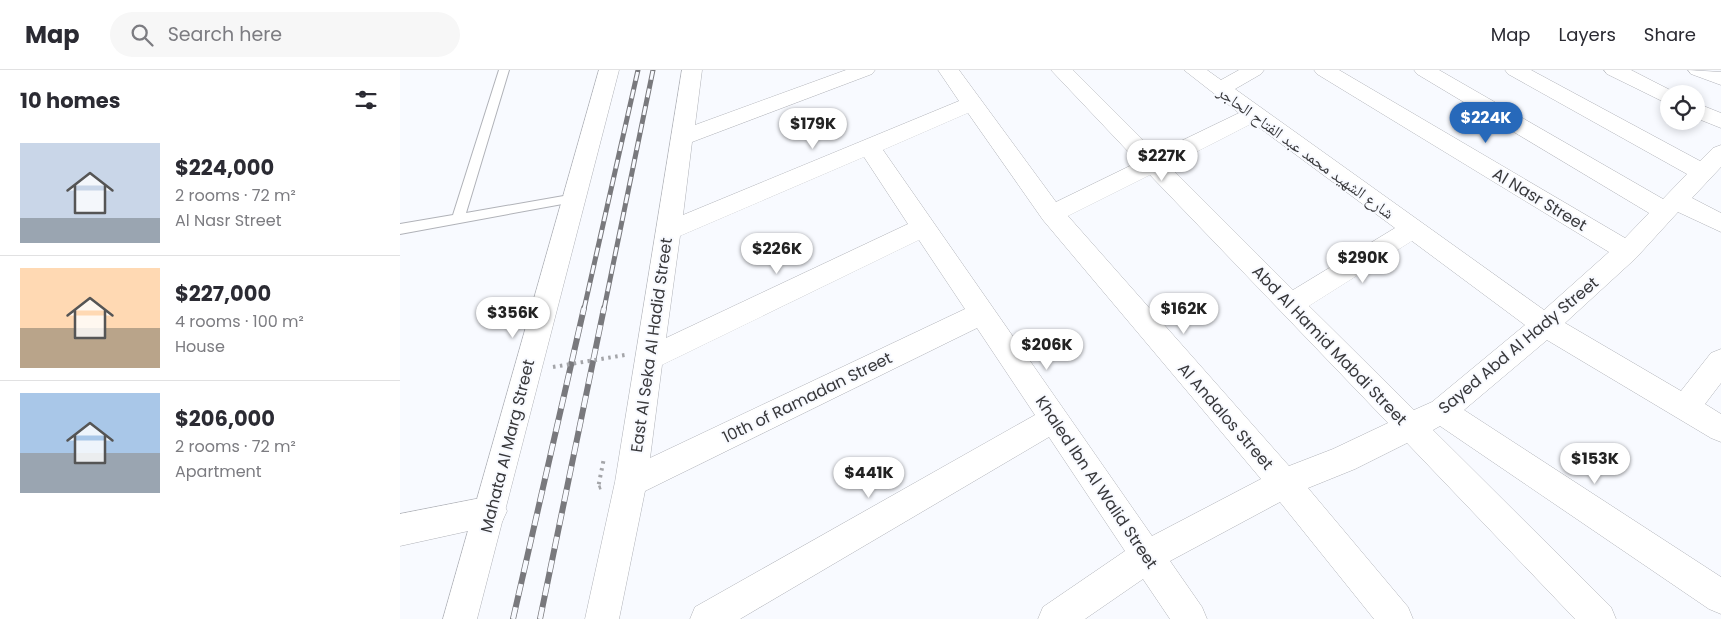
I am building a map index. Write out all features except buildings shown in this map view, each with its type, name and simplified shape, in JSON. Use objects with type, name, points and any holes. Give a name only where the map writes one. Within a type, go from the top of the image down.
[{"type":"street","name":"Mahata Al Marg Street","points":[[460,619],[491,510],[525,372],[604,96],[609,70]]},
{"type":"street","name":"East Al Seka Al Hadid Street","points":[[602,619],[631,482],[637,357],[668,231],[692,70]]},
{"type":"street","points":[[682,138],[865,70]]},
{"type":"street","name":"Al Andalos Street","points":[[948,70],[973,102],[1052,214],[1284,483],[1396,619]]},
{"type":"street","name":"Abd Al Hamid Mabdi Street","points":[[1061,70],[1599,619]]},
{"type":"street","name":"شارع الشهيد محمد عبد الفتاح الحاجر","points":[[1194,70],[1545,325],[1721,429]]},
{"type":"street","points":[[1220,89],[1254,70]]},
{"type":"street","name":"Al Nasr Street","points":[[1324,70],[1627,251]]},
{"type":"street","points":[[1424,70],[1671,206],[1721,223]]},
{"type":"street","points":[[1515,70],[1712,162]]},
{"type":"street","points":[[1614,70],[1660,92]]},
{"type":"street","points":[[1698,70],[1721,79]]},
{"type":"street","points":[[668,231],[973,102]]},
{"type":"street","points":[[1052,214],[1254,114]]},
{"type":"street","points":[[1705,114],[1721,121]]},
{"type":"street","name":"Khaled Ibn Al Walid Street","points":[[869,147],[1190,619]]},
{"type":"street","name":"Sayed Abd Al Hady Street","points":[[1055,619],[1147,556],[1284,483],[1344,459],[1442,411],[1545,325],[1627,251],[1712,162]]},
{"type":"street","points":[[637,357],[924,227]]},
{"type":"street","points":[[1291,304],[1413,229]]},
{"type":"street","name":"10th of Ramadan Street","points":[[631,482],[982,313]]},
{"type":"street","points":[[1685,408],[1721,361]]},
{"type":"street","points":[[1442,411],[1721,597]]},
{"type":"street","points":[[707,619],[1054,419]]},
{"type":"street","points":[[400,530],[491,510]]},
{"type":"lane","points":[[458,219],[504,70]]},
{"type":"lane","points":[[400,229],[575,198]]},
{"type":"path","points":[[553,367],[637,357]]},
{"type":"railway","points":[[584,309],[638,70]]},
{"type":"railway","points":[[604,309],[653,70]]},
{"type":"railway","points":[[513,619],[584,308]]},
{"type":"railway","points":[[540,619],[604,308]]}]
